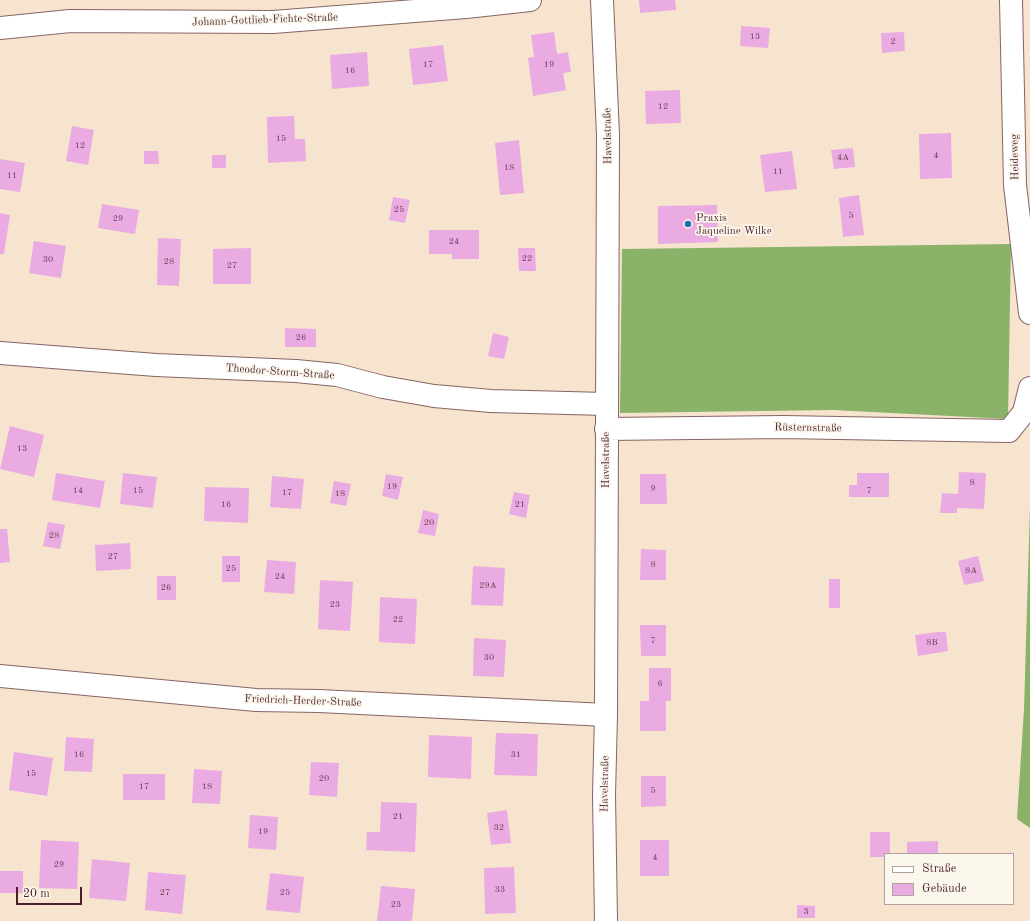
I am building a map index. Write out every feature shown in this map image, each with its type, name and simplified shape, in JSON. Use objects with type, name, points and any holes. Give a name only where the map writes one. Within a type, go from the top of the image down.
[{"type":"street","name":"Johann-Gottlieb-Fichte-Straße","points":[[0,28],[76,21],[204,23],[279,21],[466,7],[530,0]]},
{"type":"street","name":"Havelstraße","points":[[602,0],[608,143],[609,269],[606,404],[606,714],[604,795],[606,921]]},
{"type":"street","name":"Heideweg","points":[[1011,0],[1016,185],[1030,313]]},
{"type":"street","name":"Theodor-Storm-Straße","points":[[0,353],[148,365],[296,371],[337,375],[383,387],[434,396],[491,401],[606,404]]},
{"type":"street","name":"Rüsternstraße","points":[[606,429],[784,427],[1009,431],[1024,412],[1030,388]]},
{"type":"street","name":"Friedrich-Herder-Straße","points":[[0,676],[256,700],[319,701],[606,714]]},
{"type":"green space","points":[[1011,244],[1008,419],[833,410],[620,413],[622,249]]},
{"type":"green space","points":[[1030,507],[1030,828],[1017,819],[1024,709]]},
{"type":"building","points":[[639,0],[675,0],[676,10],[640,13]]},
{"type":"building","points":[[741,26],[770,28],[768,48],[740,46]]},
{"type":"building","points":[[554,32],[557,54],[568,52],[571,72],[563,73],[566,90],[533,96],[528,58],[534,57],[531,35]]},
{"type":"building","points":[[904,32],[905,51],[882,53],[881,33]]},
{"type":"building","points":[[443,45],[448,81],[413,85],[409,49]]},
{"type":"building","points":[[367,52],[369,86],[332,89],[330,55]]},
{"type":"building","points":[[680,90],[681,123],[646,124],[645,91]]},
{"type":"building","points":[[294,116],[295,139],[305,139],[306,161],[268,163],[267,117]]},
{"type":"building","points":[[72,126],[94,130],[88,165],[66,161]]},
{"type":"building","points":[[951,133],[952,178],[920,179],[919,134]]},
{"type":"building","points":[[519,140],[524,193],[500,195],[495,143]]},
{"type":"building","points":[[853,148],[855,167],[834,169],[831,150]]},
{"type":"building","points":[[144,151],[158,151],[159,164],[144,164]]},
{"type":"building","points":[[792,151],[797,189],[765,192],[760,155]]},
{"type":"building","points":[[212,155],[226,155],[226,168],[212,168]]},
{"type":"building","points":[[0,159],[25,163],[20,192],[0,189]]},
{"type":"building","points":[[859,195],[864,235],[843,237],[839,198]]},
{"type":"building","points":[[393,197],[410,200],[405,223],[389,220]]},
{"type":"building","points":[[102,204],[139,210],[135,234],[98,228]]},
{"type":"building","name":"Praxis Jaqueline Wilke","points":[[717,205],[718,242],[658,244],[658,206]]},
{"type":"building","points":[[0,213],[10,215],[4,254],[0,254]]},
{"type":"building","points":[[429,230],[479,230],[479,259],[452,259],[452,254],[429,254]]},
{"type":"building","points":[[158,238],[181,239],[179,286],[157,285]]},
{"type":"building","points":[[34,241],[66,246],[61,278],[29,273]]},
{"type":"building","points":[[251,248],[251,284],[213,284],[213,249]]},
{"type":"building","points":[[518,248],[535,248],[536,271],[519,271]]},
{"type":"building","points":[[285,328],[316,329],[316,347],[285,347]]},
{"type":"building","points":[[493,333],[509,337],[504,359],[488,356]]},
{"type":"building","points":[[10,426],[44,435],[34,477],[0,469]]},
{"type":"building","points":[[959,472],[986,473],[984,509],[957,508],[957,513],[940,513],[942,493],[958,494]]},
{"type":"building","points":[[56,473],[105,481],[100,508],[52,500]]},
{"type":"building","points":[[123,473],[157,477],[153,508],[120,504]]},
{"type":"building","points":[[857,473],[889,473],[889,497],[849,497],[849,485],[857,485]]},
{"type":"building","points":[[386,474],[403,477],[398,500],[382,496]]},
{"type":"building","points":[[640,474],[666,474],[667,504],[640,504]]},
{"type":"building","points":[[272,476],[304,479],[301,509],[270,507]]},
{"type":"building","points":[[334,481],[351,484],[346,506],[330,503]]},
{"type":"building","points":[[205,487],[249,488],[248,523],[204,521]]},
{"type":"building","points":[[514,492],[530,495],[526,518],[509,514]]},
{"type":"building","points":[[423,510],[439,514],[435,536],[418,533]]},
{"type":"building","points":[[48,522],[65,525],[60,549],[43,546]]},
{"type":"building","points":[[0,529],[7,529],[10,562],[0,563]]},
{"type":"building","points":[[130,543],[131,569],[96,571],[95,545]]},
{"type":"building","points":[[641,549],[666,550],[666,580],[640,580]]},
{"type":"building","points":[[222,556],[240,556],[240,582],[222,582]]},
{"type":"building","points":[[978,556],[984,581],[964,585],[958,561]]},
{"type":"building","points":[[267,560],[296,562],[294,594],[264,592]]},
{"type":"building","points":[[473,566],[505,568],[503,606],[471,605]]},
{"type":"building","points":[[157,576],[176,576],[176,600],[157,600]]},
{"type":"building","points":[[829,579],[840,579],[840,608],[829,608]]},
{"type":"building","points":[[320,580],[353,582],[350,631],[318,629]]},
{"type":"building","points":[[380,597],[417,599],[415,644],[379,642]]},
{"type":"building","points":[[640,625],[666,625],[666,656],[641,656]]},
{"type":"building","points":[[946,632],[948,651],[918,656],[915,635]]},
{"type":"building","points":[[474,638],[506,640],[504,677],[473,676]]},
{"type":"building","points":[[649,668],[671,668],[671,701],[666,701],[666,731],[640,731],[640,701],[649,701]]},
{"type":"building","points":[[496,733],[538,734],[537,776],[494,775]]},
{"type":"building","points":[[429,735],[472,737],[471,779],[428,777]]},
{"type":"building","points":[[66,737],[94,739],[92,772],[64,771]]},
{"type":"building","points":[[14,752],[53,758],[47,796],[9,790]]},
{"type":"building","points":[[311,762],[339,763],[337,797],[309,795]]},
{"type":"building","points":[[194,769],[222,771],[220,804],[192,803]]},
{"type":"building","points":[[123,774],[165,774],[165,800],[123,800]]},
{"type":"building","points":[[641,776],[666,776],[666,806],[641,807]]},
{"type":"building","points":[[381,802],[417,803],[415,852],[366,850],[367,832],[380,832]]},
{"type":"building","points":[[507,810],[511,843],[491,845],[487,813]]},
{"type":"building","points":[[250,815],[278,817],[276,850],[248,848]]},
{"type":"building","points":[[870,832],[890,832],[890,853],[884,853],[884,857],[870,857]]},
{"type":"building","points":[[41,840],[79,842],[77,889],[39,888]]},
{"type":"building","points":[[640,840],[669,840],[669,876],[640,876]]},
{"type":"building","points":[[938,841],[938,853],[907,853],[907,842]]},
{"type":"building","points":[[92,859],[130,863],[126,901],[89,898]]},
{"type":"building","points":[[514,867],[516,913],[485,914],[484,868]]},
{"type":"building","points":[[0,871],[23,871],[23,893],[0,893]]},
{"type":"building","points":[[148,872],[186,875],[182,914],[145,910]]},
{"type":"building","points":[[270,873],[304,877],[300,913],[266,910]]},
{"type":"building","points":[[381,886],[415,889],[412,921],[377,921]]},
{"type":"building","points":[[797,905],[815,906],[815,918],[797,918]]},
{"type":"place","name":"Praxis Jaqueline Wilke","points":[[688,224]]}]
